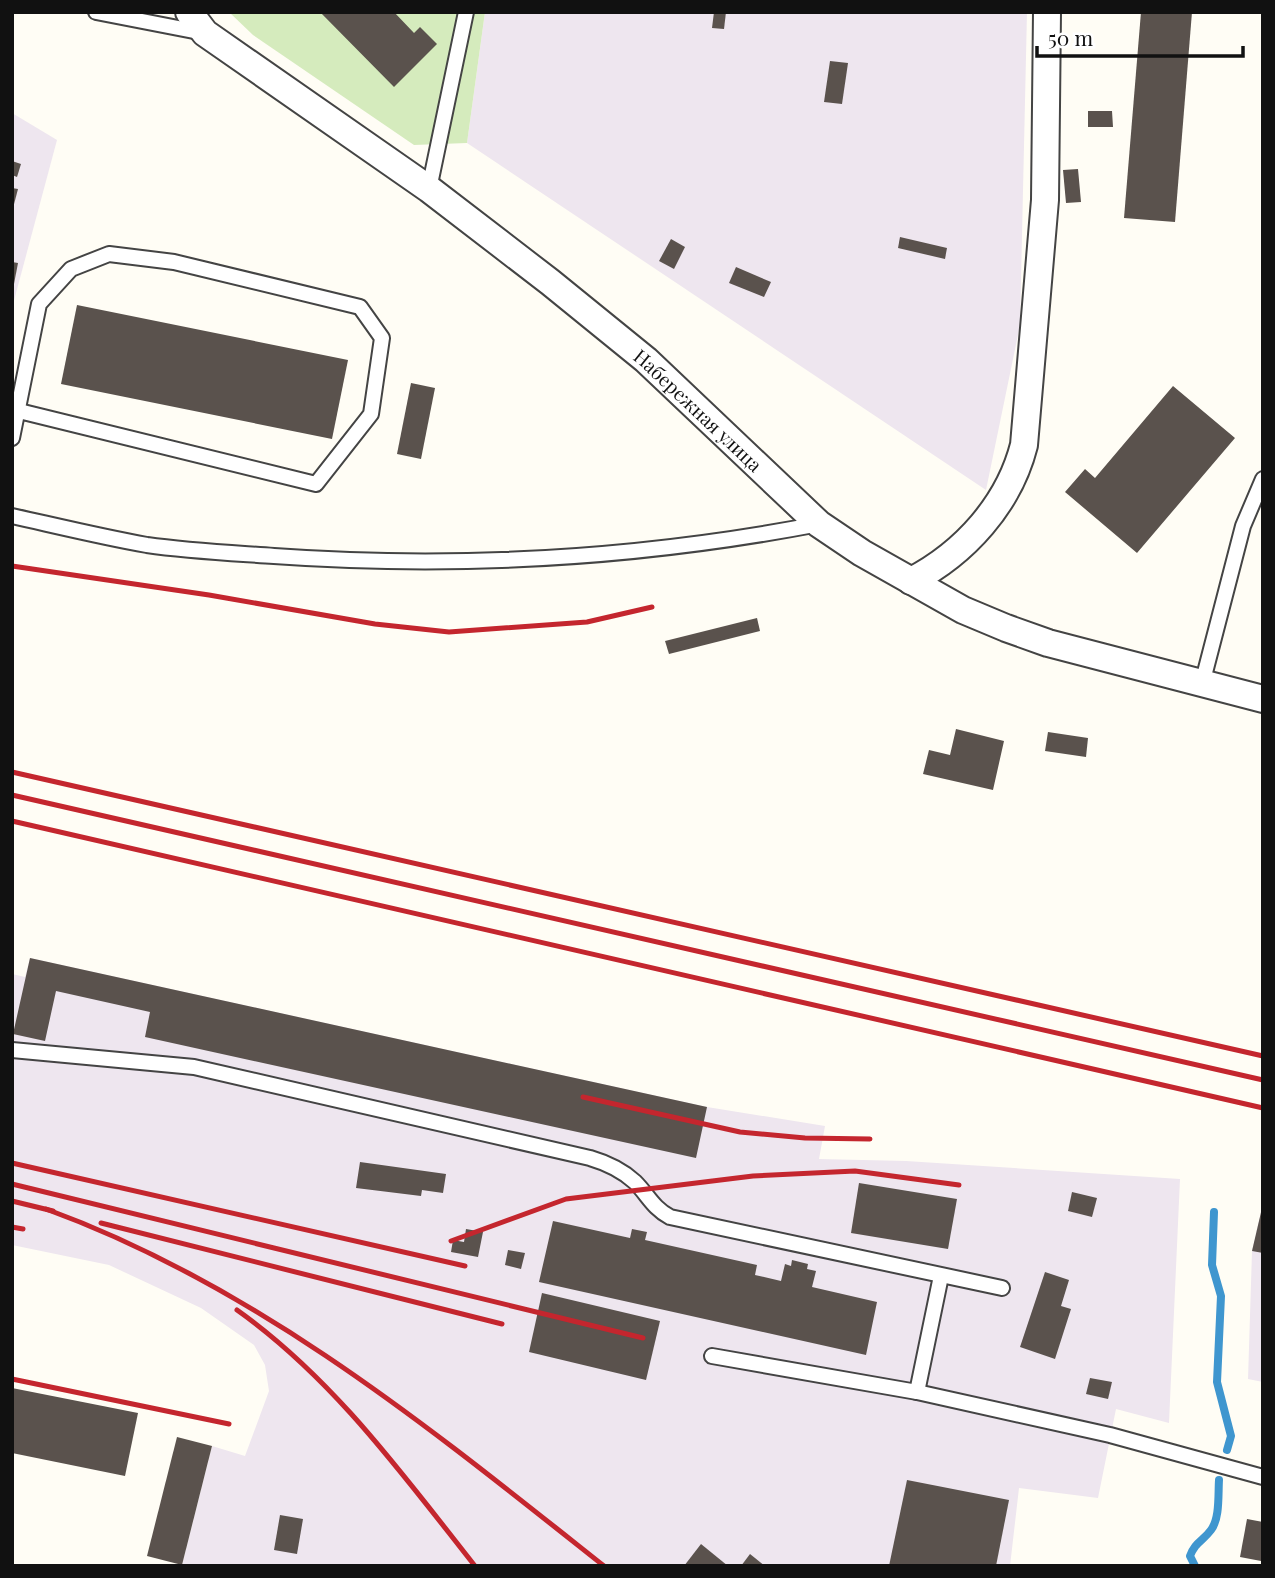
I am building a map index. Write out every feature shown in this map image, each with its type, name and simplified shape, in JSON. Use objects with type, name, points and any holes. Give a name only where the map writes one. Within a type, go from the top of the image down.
[{"type":"street","name":"Набережная улица","points":[[189,12],[205,33],[429,189],[646,360],[819,524],[963,610],[1048,643],[1263,699]]},
{"type":"street","points":[[911,580],[932,570],[953,553],[992,513],[1018,472],[1024,445],[1045,200],[1047,12]]},
{"type":"lane","points":[[96,12],[205,33]]},
{"type":"lane","points":[[429,189],[466,12]]},
{"type":"lane","points":[[12,438],[39,304],[71,269],[109,254],[174,262],[360,307],[383,338],[371,414],[316,484],[19,411]]},
{"type":"lane","points":[[1202,684],[1243,526],[1263,479]]},
{"type":"lane","points":[[12,516],[147,544],[209,552],[414,562],[575,555],[762,535],[819,524]]},
{"type":"lane","points":[[12,1051],[194,1067],[590,1158],[608,1163],[636,1183],[657,1210],[670,1217],[1002,1288]]},
{"type":"lane","points":[[917,1392],[942,1276]]},
{"type":"lane","points":[[712,1356],[917,1392],[1110,1435],[1263,1477]]},
{"type":"shaded area","points":[[485,12],[1027,12],[1020,325],[986,490],[467,143]]},
{"type":"shaded area","points":[[12,113],[57,140],[12,308]]},
{"type":"shaded area","points":[[30,958],[707,1107],[825,1126],[819,1159],[906,1161],[1180,1179],[1169,1423],[1116,1409],[1098,1498],[1019,1488],[1010,1566],[182,1565],[212,1446],[245,1456],[269,1391],[265,1365],[254,1345],[201,1308],[109,1265],[12,1245],[12,974],[25,977]]},
{"type":"shaded area","points":[[1263,1203],[1263,1382],[1248,1379],[1252,1251]]},
{"type":"green space","points":[[229,12],[485,12],[467,143],[414,145],[253,35]]},
{"type":"building","points":[[320,12],[394,12],[414,33],[420,27],[437,44],[394,87]]},
{"type":"building","points":[[714,12],[726,12],[724,29],[712,28]]},
{"type":"building","points":[[1141,12],[1192,12],[1175,222],[1124,218]]},
{"type":"building","points":[[830,61],[848,63],[842,104],[824,102]]},
{"type":"building","points":[[1088,111],[1112,111],[1113,127],[1088,127]]},
{"type":"building","points":[[12,161],[21,164],[17,177],[12,175]]},
{"type":"building","points":[[1078,169],[1081,202],[1066,203],[1063,170]]},
{"type":"building","points":[[12,188],[18,189],[13,208],[12,208]]},
{"type":"building","points":[[900,237],[947,248],[945,259],[898,248]]},
{"type":"building","points":[[671,239],[685,247],[674,269],[659,261]]},
{"type":"building","points":[[12,262],[18,263],[14,284],[12,284]]},
{"type":"building","points":[[736,267],[771,282],[764,297],[729,283]]},
{"type":"building","points":[[77,305],[348,360],[332,439],[61,384]]},
{"type":"building","points":[[411,383],[435,388],[421,459],[397,454]]},
{"type":"building","points":[[1173,386],[1235,438],[1137,553],[1065,492],[1085,469],[1095,478]]},
{"type":"building","points":[[757,618],[760,631],[669,654],[665,641]]},
{"type":"building","points":[[956,729],[1004,741],[993,790],[923,774],[929,750],[950,755]]},
{"type":"building","points":[[1048,732],[1088,738],[1086,757],[1045,751]]},
{"type":"building","points":[[30,958],[707,1107],[696,1158],[145,1037],[150,1012],[56,991],[45,1041],[13,1034]]},
{"type":"building","points":[[360,1162],[446,1174],[443,1193],[422,1190],[421,1196],[356,1188]]},
{"type":"building","points":[[859,1183],[957,1199],[948,1249],[851,1233]]},
{"type":"building","points":[[1072,1192],[1097,1198],[1092,1217],[1068,1211]]},
{"type":"building","points":[[1263,1209],[1263,1253],[1252,1251]]},
{"type":"building","points":[[553,1221],[630,1238],[632,1229],[647,1232],[645,1240],[757,1265],[755,1275],[781,1281],[785,1264],[791,1266],[792,1260],[808,1264],[807,1269],[816,1271],[812,1287],[877,1302],[866,1355],[539,1282]]},
{"type":"building","points":[[466,1229],[483,1232],[478,1257],[451,1252],[453,1240],[464,1242]]},
{"type":"building","points":[[508,1250],[525,1253],[521,1269],[505,1265]]},
{"type":"building","points":[[1045,1272],[1069,1280],[1061,1306],[1071,1309],[1055,1359],[1020,1347]]},
{"type":"building","points":[[542,1293],[660,1321],[646,1380],[529,1352]]},
{"type":"building","points":[[1090,1378],[1112,1382],[1108,1399],[1086,1394]]},
{"type":"building","points":[[12,1388],[138,1413],[125,1476],[12,1453]]},
{"type":"building","points":[[177,1437],[212,1446],[182,1565],[147,1556]]},
{"type":"building","points":[[907,1480],[1009,1500],[996,1566],[889,1566]]},
{"type":"building","points":[[280,1515],[303,1519],[297,1554],[274,1550]]},
{"type":"building","points":[[1247,1519],[1263,1522],[1261,1561],[1240,1557]]},
{"type":"building","points":[[701,1544],[728,1566],[684,1566]]},
{"type":"building","points":[[750,1554],[765,1566],[741,1566]]},
{"type":"waterway","points":[[1214,1212],[1212,1265],[1221,1296],[1217,1382],[1231,1436],[1227,1450]]},
{"type":"waterway","points":[[1195,1566],[1190,1556],[1192,1551],[1211,1530],[1216,1519],[1219,1480]]},
{"type":"railway","points":[[12,566],[209,595],[375,624],[449,632],[587,622],[652,607]]},
{"type":"railway","points":[[12,772],[1263,1056]]},
{"type":"railway","points":[[12,795],[1263,1080]]},
{"type":"railway","points":[[12,821],[1263,1108]]},
{"type":"railway","points":[[583,1097],[740,1132],[805,1138],[870,1139]]},
{"type":"railway","points":[[12,1163],[465,1266]]},
{"type":"railway","points":[[451,1241],[566,1199],[753,1176],[855,1171],[959,1185]]},
{"type":"railway","points":[[12,1184],[643,1338]]},
{"type":"railway","points":[[12,1201],[53,1211]]},
{"type":"railway","points":[[46,1209],[123,1241],[198,1278],[269,1319],[407,1413],[604,1566]]},
{"type":"railway","points":[[101,1223],[502,1324]]},
{"type":"railway","points":[[12,1227],[23,1229]]},
{"type":"railway","points":[[237,1310],[272,1337],[336,1397],[475,1566]]},
{"type":"railway","points":[[12,1379],[229,1424]]}]
